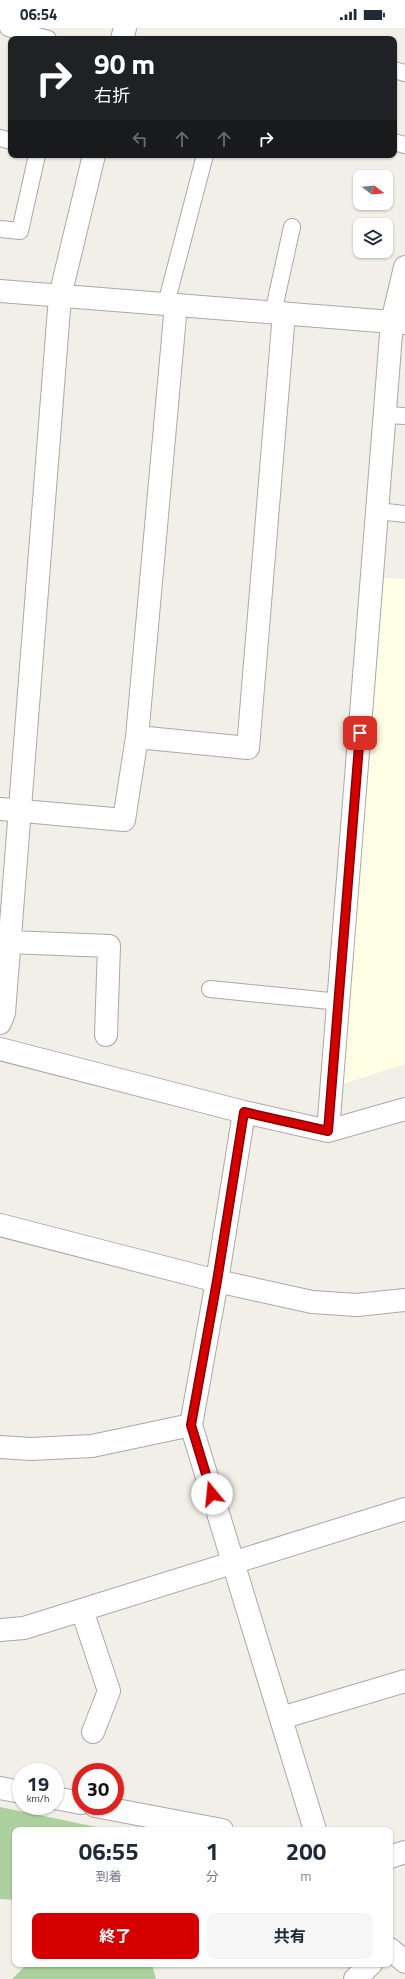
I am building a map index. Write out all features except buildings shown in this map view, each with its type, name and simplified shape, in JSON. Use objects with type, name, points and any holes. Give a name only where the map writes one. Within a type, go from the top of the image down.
[{"type":"street","points":[[0,1023],[4,1013],[9,942],[5,919],[10,810],[60,296],[93,158]]},
{"type":"street","points":[[328,1131],[340,1002],[377,511],[395,415],[398,322],[405,267]]},
{"type":"street","points":[[0,291],[398,322]]},
{"type":"street","points":[[10,810],[124,820],[138,737],[171,304]]},
{"type":"street","points":[[138,737],[248,748],[279,313]]},
{"type":"street","points":[[9,942],[108,946],[106,1035]]},
{"type":"street","points":[[0,1049],[244,1112],[328,1131],[405,1109]]},
{"type":"street","points":[[244,1112],[217,1281],[191,1425],[314,1827]]},
{"type":"street","points":[[0,1225],[217,1281],[312,1302],[357,1306],[405,1300]]},
{"type":"street","points":[[0,1446],[31,1449],[92,1446],[191,1425]]},
{"type":"street","points":[[0,1630],[24,1628],[405,1509]]},
{"type":"street","points":[[82,1610],[109,1691],[93,1732]]},
{"type":"street","points":[[281,1718],[405,1681]]},
{"type":"street","points":[[0,1788],[12,1790]]},
{"type":"street","points":[[124,1811],[206,1827]]},
{"type":"street","points":[[393,1856],[405,1852]]},
{"type":"street","points":[[393,1952],[405,1962]]},
{"type":"street","points":[[355,1979],[368,1967]]},
{"type":"lane","points":[[8,28],[37,36]]},
{"type":"lane","points":[[0,229],[20,231],[36,158]]},
{"type":"lane","points":[[171,304],[204,158]]},
{"type":"lane","points":[[279,313],[292,227]]},
{"type":"lane","points":[[377,511],[405,514]]},
{"type":"lane","points":[[210,989],[340,1002]]},
{"type":"shaded area","points":[[384,578],[405,579],[405,1064],[343,1084]]},
{"type":"green space","points":[[0,1807],[12,1809],[12,1815],[39,1815],[97,1827],[12,1827],[12,1900],[0,1899]]},
{"type":"green space","points":[[24,1967],[153,1967],[156,1979],[12,1979]]},
{"type":"route","points":[[212,1494],[191,1425],[217,1281],[244,1112],[328,1131],[340,1002],[360,733]]}]
